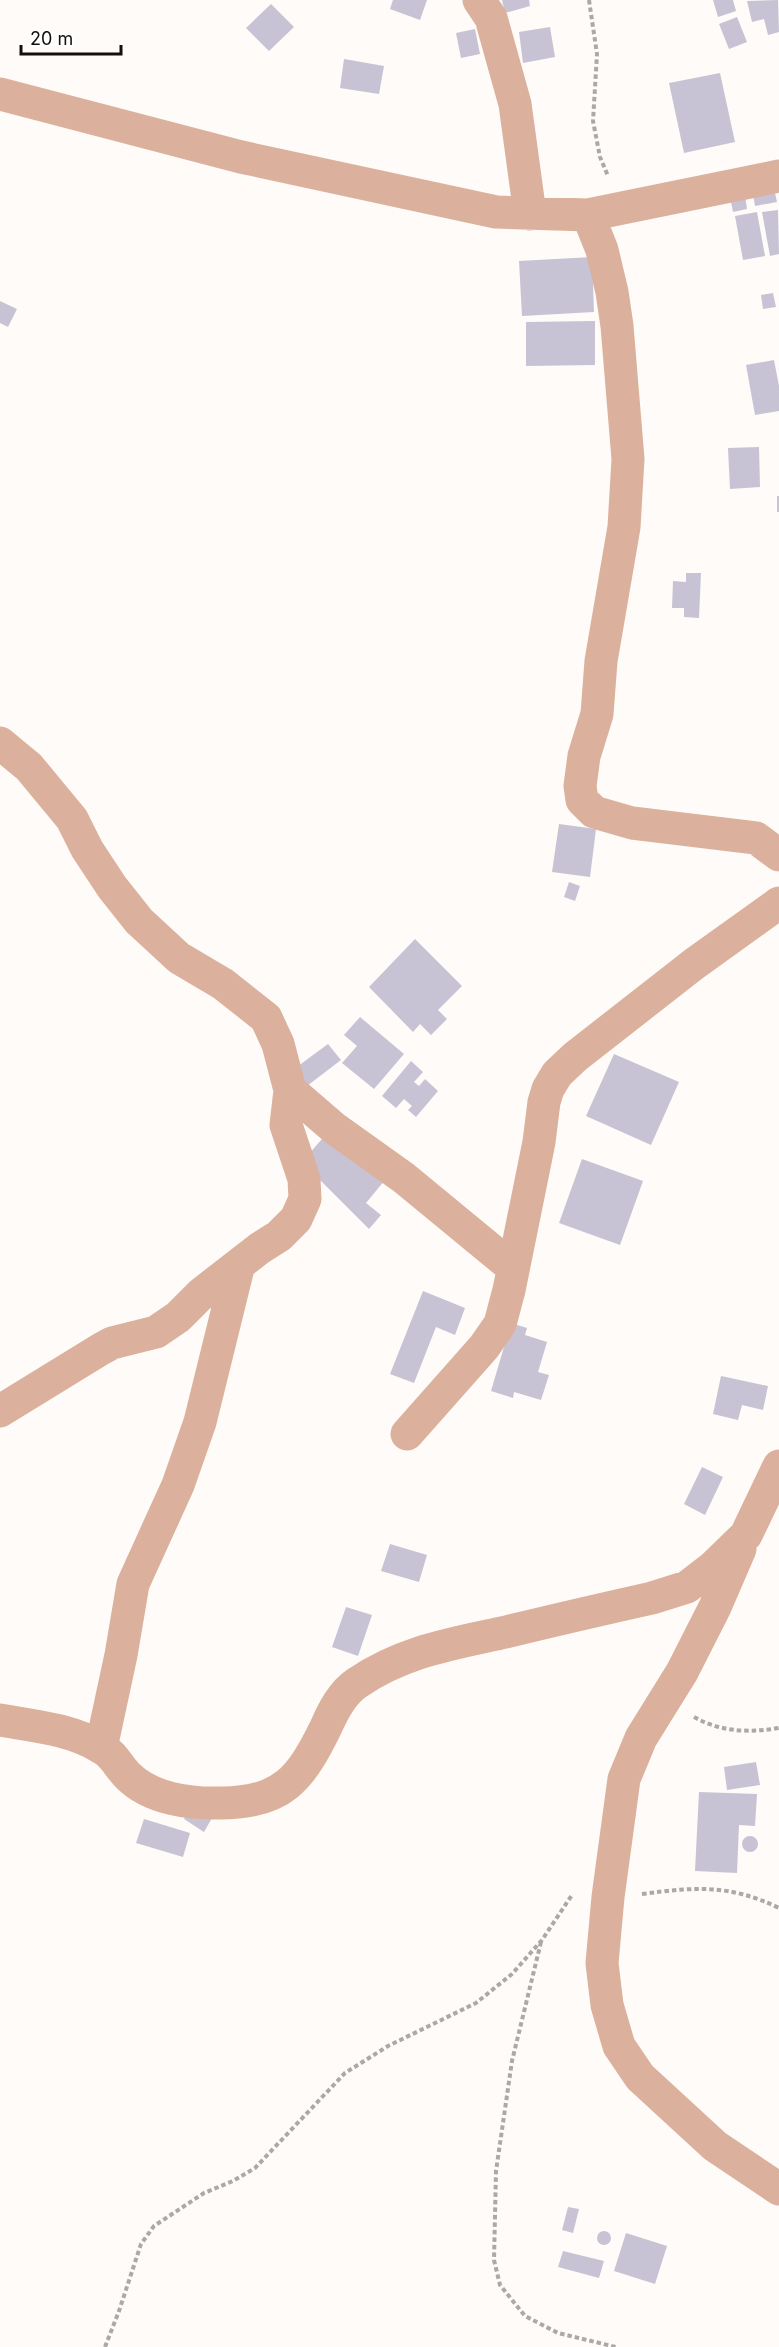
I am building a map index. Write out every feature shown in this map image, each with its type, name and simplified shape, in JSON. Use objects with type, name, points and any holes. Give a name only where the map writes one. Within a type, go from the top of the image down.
[{"type":"street","points":[[479,0],[491,18],[514,104],[530,214]]},
{"type":"street","points":[[0,94],[169,140],[496,212],[588,214],[779,176]]},
{"type":"street","points":[[588,214],[602,250],[612,292],[628,459],[624,527],[601,661],[597,714],[584,756],[580,786],[582,800],[594,812],[632,823],[756,838],[779,855]]},
{"type":"street","points":[[0,743],[29,767],[72,819],[87,849],[112,888],[139,921],[179,958],[223,984],[266,1018],[278,1044],[290,1090],[286,1125],[304,1179],[305,1199],[296,1219],[279,1236],[202,1293],[178,1317],[156,1332],[112,1343],[0,1412]]},
{"type":"street","points":[[407,1434],[484,1347],[500,1324],[539,1142],[544,1102],[548,1089],[557,1074],[575,1057],[694,964],[779,903]]},
{"type":"street","points":[[290,1090],[334,1128],[404,1178],[512,1267]]},
{"type":"street","points":[[101,1748],[121,1656],[133,1584],[178,1485],[200,1422],[239,1264]]},
{"type":"street","points":[[779,1466],[715,1607],[682,1672],[641,1738],[624,1779],[608,1897],[602,1963],[607,2005],[619,2046],[640,2077],[715,2146],[779,2189]]},
{"type":"street","points":[[0,1720],[75,1734],[115,1758],[138,1786],[154,1793],[180,1800],[200,1802],[249,1802],[281,1791],[309,1761],[336,1706],[354,1685],[390,1662],[436,1648],[652,1598],[687,1587],[713,1567],[746,1535]]},
{"type":"path","points":[[589,0],[597,54],[593,121],[600,156],[622,207]]},
{"type":"path","points":[[664,1700],[700,1720],[728,1731],[761,1731],[779,1728]]},
{"type":"path","points":[[608,1897],[676,1890],[717,1889],[753,1896],[779,1908]]},
{"type":"path","points":[[105,2347],[141,2244],[154,2226],[204,2193],[233,2181],[255,2168],[345,2073],[388,2046],[476,2003],[512,1974],[542,1940],[575,1892]]},
{"type":"path","points":[[542,1940],[510,2072],[496,2171],[494,2259],[500,2285],[525,2316],[558,2333],[616,2347]]},
{"type":"building","points":[[393,0],[427,0],[420,20],[390,9]]},
{"type":"building","points":[[502,0],[529,0],[530,6],[505,13]]},
{"type":"building","points":[[713,0],[733,0],[736,11],[718,17]]},
{"type":"building","points":[[778,0],[779,32],[768,35],[764,19],[752,22],[747,1]]},
{"type":"building","points":[[271,4],[294,27],[269,51],[246,28]]},
{"type":"building","points":[[737,17],[747,42],[729,49],[719,24]]},
{"type":"building","points":[[550,27],[555,57],[523,63],[519,32]]},
{"type":"building","points":[[475,29],[480,54],[461,58],[456,33]]},
{"type":"building","points":[[344,59],[384,66],[379,94],[340,88]]},
{"type":"building","points":[[720,73],[735,142],[684,153],[669,83]]},
{"type":"building","points":[[773,184],[777,202],[755,206],[752,188]]},
{"type":"building","points":[[744,189],[747,209],[733,212],[729,192]]},
{"type":"building","points":[[778,210],[779,254],[770,256],[762,212]]},
{"type":"building","points":[[757,212],[765,256],[743,260],[735,216]]},
{"type":"building","points":[[592,257],[594,312],[522,316],[519,261]]},
{"type":"building","points":[[773,293],[776,307],[763,309],[761,295]]},
{"type":"building","points":[[0,301],[17,309],[8,327],[0,323]]},
{"type":"building","points":[[595,321],[595,365],[526,366],[526,322]]},
{"type":"building","points":[[774,360],[779,386],[779,411],[755,415],[746,365]]},
{"type":"building","points":[[759,447],[760,487],[730,489],[728,448]]},
{"type":"building","points":[[777,496],[779,496],[779,512],[777,512]]},
{"type":"building","points":[[686,573],[701,573],[699,618],[684,617],[684,608],[672,608],[673,581],[686,582]]},
{"type":"building","points":[[559,824],[596,829],[590,877],[552,872]]},
{"type":"building","points":[[569,882],[580,886],[575,901],[564,897]]},
{"type":"building","points":[[415,939],[462,986],[438,1010],[447,1019],[431,1035],[420,1024],[413,1032],[369,987]]},
{"type":"building","points":[[360,1017],[404,1054],[374,1089],[342,1063],[357,1046],[344,1035]]},
{"type":"building","points":[[328,1044],[341,1060],[307,1086],[294,1069]]},
{"type":"building","points":[[614,1054],[679,1082],[651,1145],[586,1116]]},
{"type":"building","points":[[411,1061],[423,1072],[414,1082],[419,1086],[425,1079],[438,1091],[416,1117],[408,1110],[412,1106],[404,1099],[396,1108],[382,1096]]},
{"type":"building","points":[[328,1132],[385,1180],[366,1203],[381,1215],[369,1229],[302,1162]]},
{"type":"building","points":[[582,1159],[643,1181],[620,1245],[559,1223]]},
{"type":"building","points":[[423,1291],[465,1308],[455,1335],[436,1327],[414,1383],[390,1374]]},
{"type":"building","points":[[511,1323],[527,1328],[525,1335],[547,1342],[538,1372],[549,1375],[541,1400],[514,1392],[513,1398],[491,1391]]},
{"type":"building","points":[[721,1376],[768,1386],[763,1410],[742,1405],[738,1420],[713,1414]]},
{"type":"building","points":[[702,1467],[723,1477],[705,1515],[684,1504]]},
{"type":"building","points":[[390,1544],[427,1555],[419,1582],[381,1571]]},
{"type":"building","points":[[346,1607],[372,1615],[358,1656],[332,1647]]},
{"type":"building","points":[[756,1762],[760,1785],[727,1790],[724,1767]]},
{"type":"building","points":[[699,1792],[757,1794],[755,1826],[739,1825],[737,1873],[695,1871]]},
{"type":"building","points":[[192,1805],[212,1818],[204,1832],[184,1819]]},
{"type":"building","points":[[144,1819],[190,1833],[183,1857],[136,1843]]},
{"type":"building","points":[[750,1836],[756,1838],[758,1844],[756,1850],[750,1852],[744,1850],[742,1844],[744,1838]]},
{"type":"building","points":[[568,2207],[579,2209],[573,2233],[562,2230]]},
{"type":"building","points":[[601,2231],[607,2231],[611,2238],[607,2245],[601,2245],[597,2241],[597,2235]]},
{"type":"building","points":[[626,2233],[667,2246],[655,2284],[614,2271]]},
{"type":"building","points":[[563,2251],[604,2261],[599,2278],[558,2267]]}]
